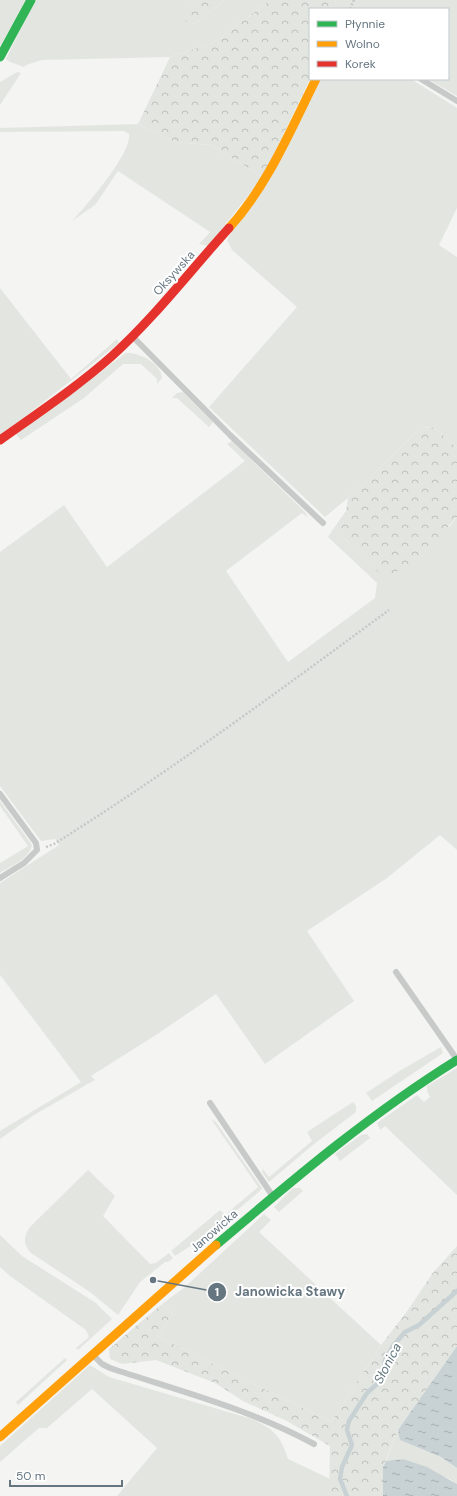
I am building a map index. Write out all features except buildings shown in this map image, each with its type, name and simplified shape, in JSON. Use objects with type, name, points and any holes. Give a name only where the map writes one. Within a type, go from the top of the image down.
[{"type":"street","points":[[0,57],[31,0]]},
{"type":"street","name":"Oksywska","points":[[0,440],[84,380],[132,337],[221,238],[254,198],[266,180],[316,80]]},
{"type":"street","name":"Janowicka","points":[[0,1437],[92,1354],[273,1196],[365,1121],[457,1060]]},
{"type":"lane","points":[[423,80],[457,101]]},
{"type":"lane","points":[[132,337],[230,435],[323,523]]},
{"type":"lane","points":[[0,794],[36,843],[37,850],[24,863],[0,878]]},
{"type":"lane","points":[[396,972],[457,1060]]},
{"type":"lane","points":[[210,1103],[273,1196]]},
{"type":"lane","points":[[92,1354],[102,1364],[110,1368],[258,1416],[283,1427],[314,1444]]},
{"type":"path","points":[[37,850],[54,844],[120,803],[278,691],[388,610]]},
{"type":"green space","points":[[0,0],[27,0],[0,46]]},
{"type":"green space","points":[[35,0],[193,0],[186,21],[195,24],[224,0],[271,0],[213,43],[170,57],[42,60],[24,67],[6,59]]},
{"type":"green space","points":[[193,0],[224,0],[195,24],[185,21]]},
{"type":"green space","points":[[271,0],[336,0],[334,8],[309,8],[310,80],[263,177],[211,145],[175,142],[138,124],[170,57],[213,43]]},
{"type":"green space","points":[[336,0],[457,0],[457,96],[430,80],[449,80],[449,8],[334,8]]},
{"type":"green space","points":[[17,72],[21,73],[0,105],[0,82]]},
{"type":"green space","points":[[320,80],[413,80],[457,108],[457,208],[439,245],[457,257],[457,448],[435,428],[422,427],[348,498],[325,517],[209,407],[297,307],[232,250],[227,240]]},
{"type":"green space","points":[[138,124],[175,142],[211,145],[263,177],[208,246],[199,244],[210,232],[118,171],[95,205],[72,221],[107,179],[123,154],[128,143],[129,134],[124,131],[0,132],[0,128]]},
{"type":"green space","points":[[0,288],[71,379],[117,339],[119,343],[0,436]]},
{"type":"green space","points":[[126,353],[137,354],[154,363],[161,373],[162,378],[157,384],[157,379],[141,364],[123,364],[84,398],[21,440],[16,434]]},
{"type":"green space","points":[[183,392],[213,422],[209,427],[177,398],[172,398],[177,393]]},
{"type":"green space","points":[[422,427],[435,428],[457,448],[457,517],[420,557],[389,576],[378,572],[334,528],[346,511],[348,498]]},
{"type":"green space","points":[[232,441],[305,512],[308,518],[302,513],[226,571],[288,662],[375,598],[377,583],[328,537],[334,528],[378,572],[450,526],[457,517],[457,850],[440,835],[387,878],[307,931],[354,1001],[265,1064],[216,994],[159,1033],[91,1076],[95,1080],[34,1115],[0,1139],[0,1131],[81,1082],[0,975],[0,883],[59,845],[55,839],[41,841],[0,786],[0,552],[64,505],[107,567],[245,461],[227,444]]},
{"type":"green space","points":[[0,801],[32,845],[30,850],[23,858],[0,873],[0,863],[28,846],[0,806]]},
{"type":"green space","points":[[441,1047],[443,1053],[372,1101],[366,1093],[401,1070]]},
{"type":"green space","points":[[457,1068],[457,1195],[385,1126],[380,1130],[377,1123],[417,1095],[424,1102],[430,1097],[427,1091],[427,1086]]},
{"type":"green space","points":[[353,1102],[356,1106],[356,1112],[314,1144],[269,1182],[262,1172],[263,1169],[269,1177],[312,1141],[307,1132]]},
{"type":"green space","points":[[211,1119],[216,1122],[262,1188],[206,1236],[175,1256],[171,1251],[220,1210],[225,1215],[258,1187]]},
{"type":"green space","points":[[367,1134],[370,1138],[340,1161],[335,1154],[361,1135]]},
{"type":"green space","points":[[88,1170],[115,1196],[103,1216],[150,1264],[156,1263],[169,1253],[173,1258],[168,1262],[165,1262],[140,1282],[118,1315],[90,1292],[31,1253],[26,1247],[25,1243],[25,1237],[30,1227]]},
{"type":"green space","points":[[293,1188],[300,1188],[303,1191],[279,1212],[274,1207]]},
{"type":"green space","points":[[264,1214],[271,1220],[259,1232],[381,1345],[331,1422],[157,1336],[173,1314],[162,1304],[185,1287]]},
{"type":"green space","points":[[0,1235],[22,1256],[96,1303],[112,1319],[78,1350],[76,1348],[89,1337],[86,1330],[10,1276],[0,1267]]},
{"type":"green space","points":[[457,1246],[457,1346],[398,1430],[383,1467],[383,1496],[329,1496],[330,1446],[285,1420],[243,1401],[215,1383],[156,1360],[122,1364],[110,1359],[109,1349],[162,1304],[173,1314],[157,1336],[331,1422],[381,1345],[408,1310],[432,1274]]},
{"type":"green space","points":[[65,1358],[67,1360],[18,1405],[16,1402]]},
{"type":"green space","points":[[90,1365],[109,1377],[252,1419],[266,1426],[276,1434],[283,1444],[288,1459],[330,1479],[329,1496],[117,1496],[157,1448],[92,1389],[47,1428],[39,1428],[0,1462],[0,1446]]},
{"type":"green space","points":[[398,1430],[401,1440],[441,1457],[457,1468],[457,1484],[450,1479],[403,1459],[386,1461]]},
{"type":"water","points":[[457,1346],[457,1468],[441,1457],[400,1440],[398,1430]]},
{"type":"water","points":[[403,1459],[427,1467],[457,1484],[457,1496],[383,1496],[383,1467],[386,1461]]},
{"type":"waterway","name":"Słonica","points":[[347,1496],[340,1479],[342,1467],[352,1445],[347,1430],[349,1421],[367,1393],[377,1384],[383,1372],[385,1360],[393,1346],[405,1332],[419,1325],[457,1291]]},
{"type":"traffic: fast","points":[[0,57],[31,0]]},
{"type":"traffic: fast","points":[[216,1245],[333,1148],[394,1102],[457,1060]]},
{"type":"traffic: slow","points":[[229,228],[243,211],[267,176],[316,80]]},
{"type":"traffic: slow","points":[[0,1437],[216,1245]]},
{"type":"traffic: jam","points":[[0,440],[43,410],[112,356],[143,326],[229,228]]},
{"type":"place","name":"Janowicka Stawy","points":[[153,1280]]}]
